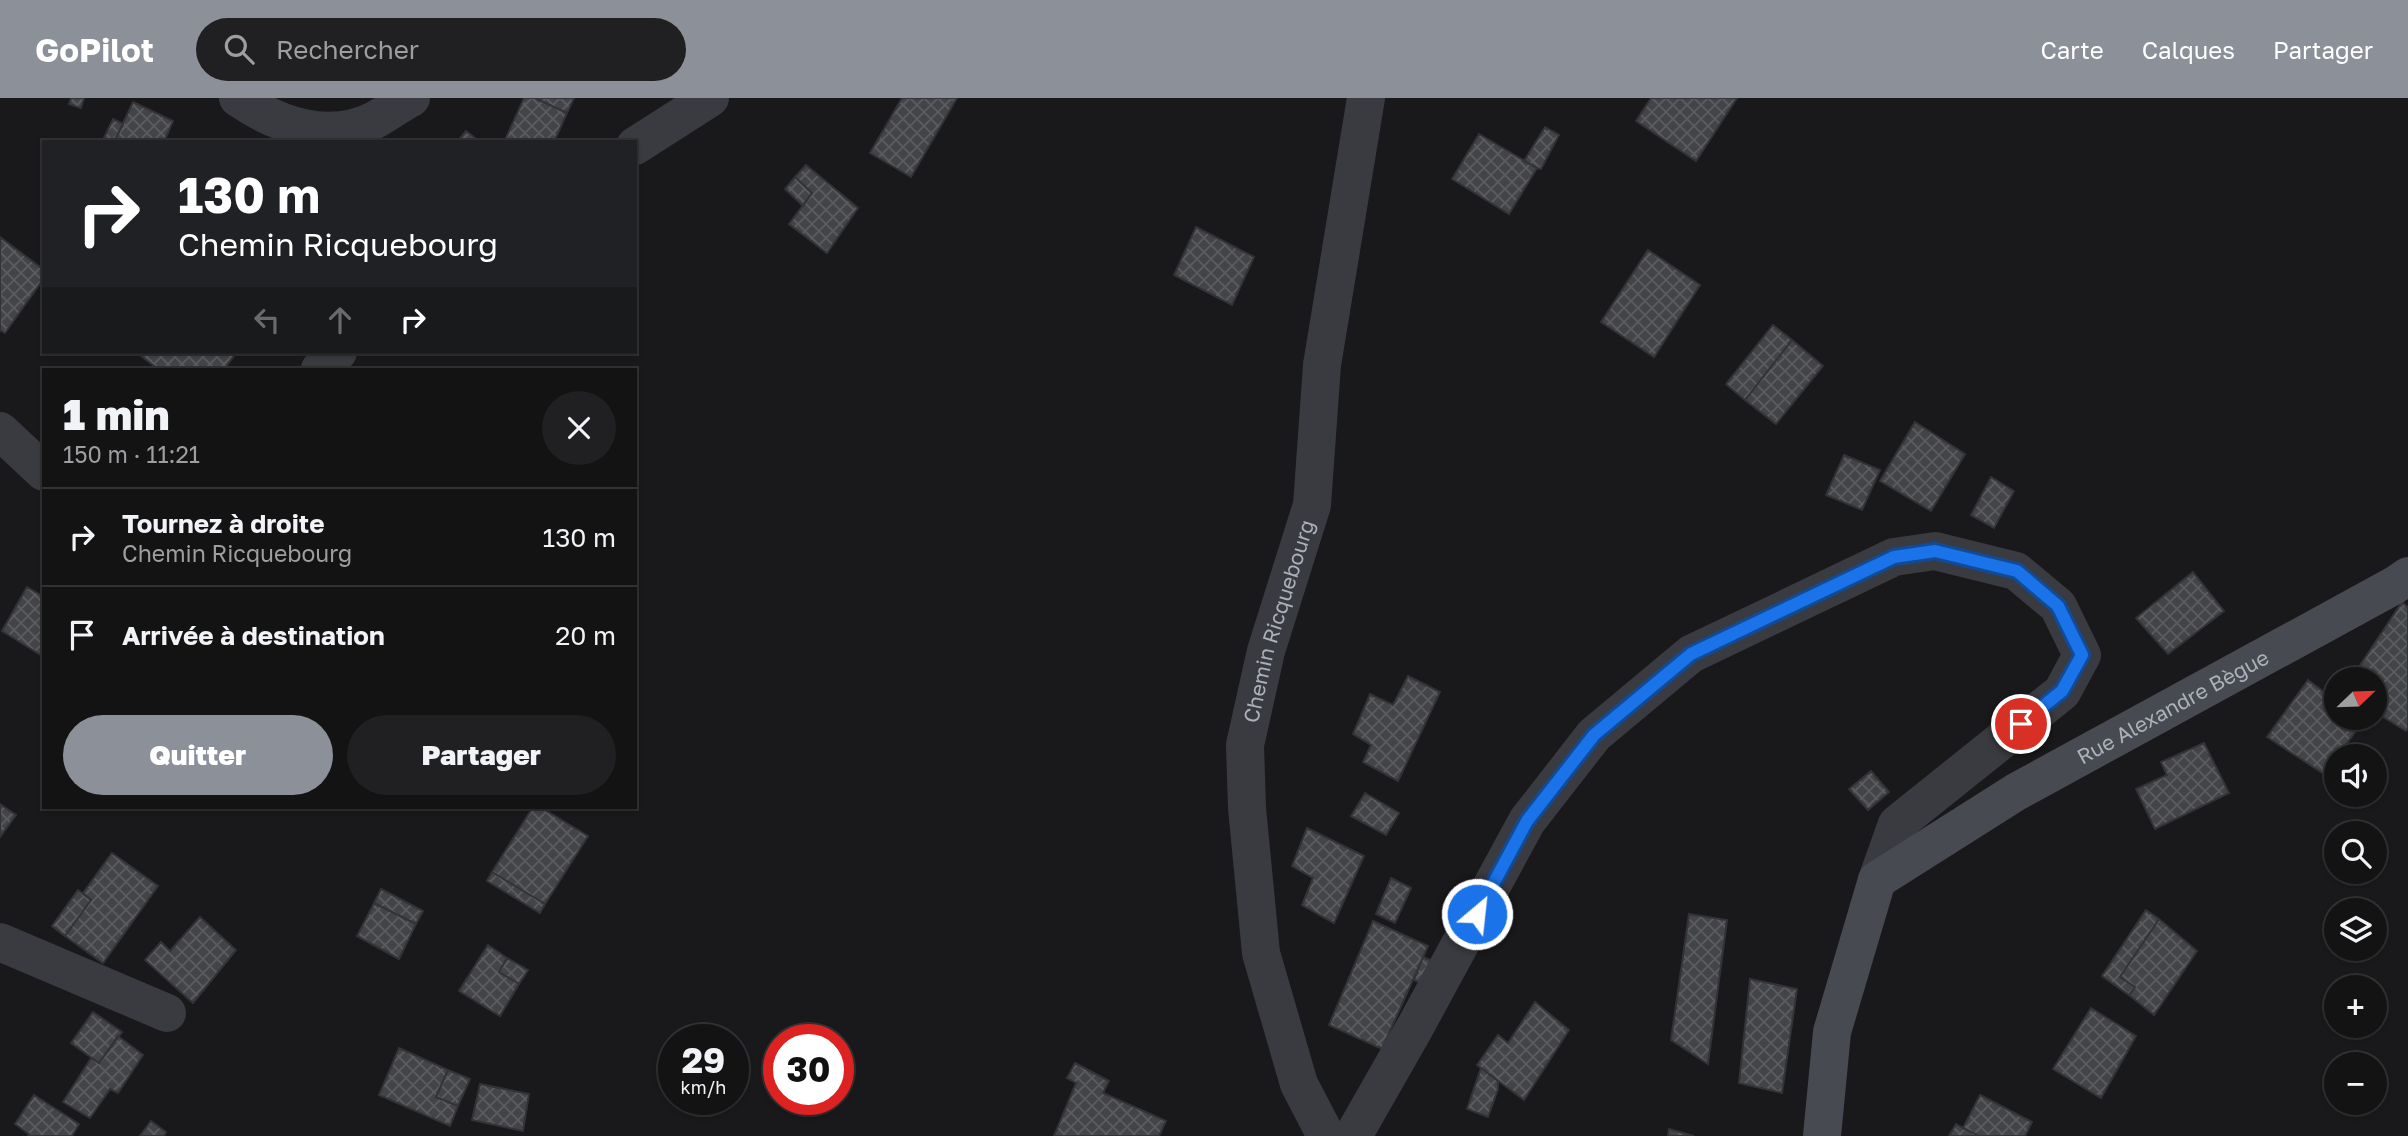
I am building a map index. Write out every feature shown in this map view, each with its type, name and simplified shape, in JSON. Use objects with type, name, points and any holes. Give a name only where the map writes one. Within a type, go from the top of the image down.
[{"type":"main road","name":"Rue Alexandre Bègue","points":[[1877,880],[2016,792],[2408,576]]},
{"type":"main road","points":[[1822,1136],[1832,1032],[1877,880]]},
{"type":"street","points":[[238,98],[282,123],[327,133],[370,122],[411,98]]},
{"type":"street","points":[[649,125],[710,98]]},
{"type":"street","name":"Chemin Ricquebourg","points":[[1326,1136],[1298,1084],[1261,954],[1247,807],[1245,745],[1266,651],[1312,505],[1322,365],[1366,98]]},
{"type":"street","points":[[321,368],[336,354]]},
{"type":"street","points":[[0,431],[42,470]]},
{"type":"street","points":[[1353,1136],[1527,821],[1594,735],[1691,654],[1894,557],[1935,551],[2017,571],[2058,606],[2082,655],[2062,691],[1897,824],[1877,880]]},
{"type":"street","points":[[0,942],[167,1013]]},
{"type":"building","points":[[71,98],[84,98],[81,108],[69,104]]},
{"type":"building","points":[[524,98],[535,98],[567,113],[555,140],[505,140]]},
{"type":"building","points":[[535,98],[574,98],[567,113]]},
{"type":"building","points":[[902,98],[957,98],[911,177],[870,153]]},
{"type":"building","points":[[1651,98],[1737,98],[1696,161],[1636,121]]},
{"type":"building","points":[[133,102],[173,121],[165,140],[115,140]]},
{"type":"building","points":[[113,119],[123,124],[115,140],[103,140]]},
{"type":"building","points":[[1545,127],[1559,135],[1541,169],[1524,161]]},
{"type":"building","points":[[466,131],[477,140],[459,140]]},
{"type":"building","points":[[1479,134],[1537,168],[1509,214],[1452,179]]},
{"type":"building","points":[[806,165],[858,208],[827,253],[789,224],[812,193],[795,177]]},
{"type":"building","points":[[795,177],[812,193],[803,206],[785,189]]},
{"type":"building","points":[[1196,227],[1254,257],[1232,305],[1174,275]]},
{"type":"building","points":[[0,237],[42,268],[42,281],[5,333],[0,330]]},
{"type":"building","points":[[1648,250],[1700,285],[1654,357],[1601,322]]},
{"type":"building","points":[[1773,325],[1792,340],[1745,400],[1726,384]]},
{"type":"building","points":[[1792,340],[1823,366],[1776,424],[1745,400]]},
{"type":"building","points":[[139,354],[235,354],[225,368],[157,368]]},
{"type":"building","points":[[1915,422],[1965,454],[1931,511],[1880,481]]},
{"type":"building","points":[[1844,455],[1880,470],[1862,510],[1826,495]]},
{"type":"building","points":[[1991,477],[2014,491],[1994,528],[1971,515]]},
{"type":"building","points":[[2193,572],[2224,611],[2168,654],[2136,618]]},
{"type":"building","points":[[27,587],[42,596],[42,656],[2,631]]},
{"type":"building","points":[[2402,602],[2408,607],[2406,731],[2387,719],[2387,667],[2359,667]]},
{"type":"building","points":[[1408,676],[1440,692],[1398,781],[1363,762],[1371,745],[1353,734],[1370,694],[1393,705]]},
{"type":"building","points":[[2308,680],[2324,692],[2324,730],[2357,730],[2346,744],[2324,744],[2324,774],[2267,737]]},
{"type":"building","points":[[2204,743],[2229,793],[2155,829],[2136,789],[2167,775],[2161,762]]},
{"type":"building","points":[[1871,771],[1889,792],[1868,810],[1849,789]]},
{"type":"building","points":[[1365,793],[1399,813],[1386,835],[1351,816]]},
{"type":"building","points":[[0,804],[16,815],[0,837]]},
{"type":"building","points":[[532,809],[543,809],[588,836],[545,904],[492,872]]},
{"type":"building","points":[[1307,828],[1364,856],[1334,923],[1302,905],[1313,878],[1292,866]]},
{"type":"building","points":[[112,853],[158,886],[103,963],[65,936],[91,900],[83,893]]},
{"type":"building","points":[[492,872],[545,904],[540,913],[487,881]]},
{"type":"building","points":[[1391,878],[1411,888],[1395,923],[1376,914]]},
{"type":"building","points":[[381,889],[423,911],[416,924],[374,903]]},
{"type":"building","points":[[78,890],[91,900],[65,936],[52,926]]},
{"type":"building","points":[[374,903],[416,924],[399,959],[357,936]]},
{"type":"building","points":[[2146,910],[2159,919],[2120,977],[2135,987],[2129,995],[2102,976]]},
{"type":"building","points":[[1689,914],[1727,920],[1708,1064],[1671,1040]]},
{"type":"building","points":[[200,917],[236,950],[193,1003],[145,960],[161,942],[170,951]]},
{"type":"building","points":[[2159,919],[2197,951],[2154,1015],[2129,995],[2135,987],[2120,977]]},
{"type":"building","points":[[1373,921],[1428,946],[1382,1049],[1329,1025]]},
{"type":"building","points":[[488,945],[507,958],[499,972],[519,984],[500,1016],[459,991]]},
{"type":"building","points":[[1423,957],[1441,965],[1431,988],[1414,980]]},
{"type":"building","points":[[507,958],[528,970],[519,984],[499,972]]},
{"type":"building","points":[[1750,979],[1797,989],[1782,1093],[1739,1083]]},
{"type":"building","points":[[1535,1002],[1569,1030],[1524,1100],[1477,1065],[1498,1035],[1508,1043]]},
{"type":"building","points":[[2091,1008],[2136,1036],[2101,1098],[2053,1069]]},
{"type":"building","points":[[93,1012],[122,1032],[99,1063],[71,1043]]},
{"type":"building","points":[[118,1036],[143,1055],[118,1093],[110,1089],[90,1118],[63,1102],[91,1058],[99,1063]]},
{"type":"building","points":[[399,1048],[448,1070],[436,1097],[458,1106],[450,1126],[379,1095]]},
{"type":"building","points":[[1075,1063],[1109,1081],[1103,1093],[1166,1121],[1159,1136],[1054,1136],[1076,1083],[1067,1078]]},
{"type":"building","points":[[1481,1068],[1498,1081],[1498,1089],[1488,1117],[1467,1109]]},
{"type":"building","points":[[448,1070],[470,1079],[458,1106],[436,1097]]},
{"type":"building","points":[[480,1084],[529,1094],[523,1131],[472,1120]]},
{"type":"building","points":[[34,1095],[79,1124],[72,1136],[28,1136],[29,1134],[15,1124]]},
{"type":"building","points":[[1980,1095],[2032,1122],[2025,1136],[1979,1136],[1963,1128]]},
{"type":"building","points":[[151,1121],[166,1132],[164,1136],[140,1136]]},
{"type":"building","points":[[1956,1124],[1963,1128],[1979,1136],[1949,1136]]},
{"type":"building","points":[[1669,1129],[1694,1136],[1668,1136]]},
{"type":"route","points":[[1477,914],[1527,821],[1594,735],[1691,654],[1894,557],[1935,551],[2017,571],[2058,606],[2082,655],[2062,691],[2021,724]]}]
